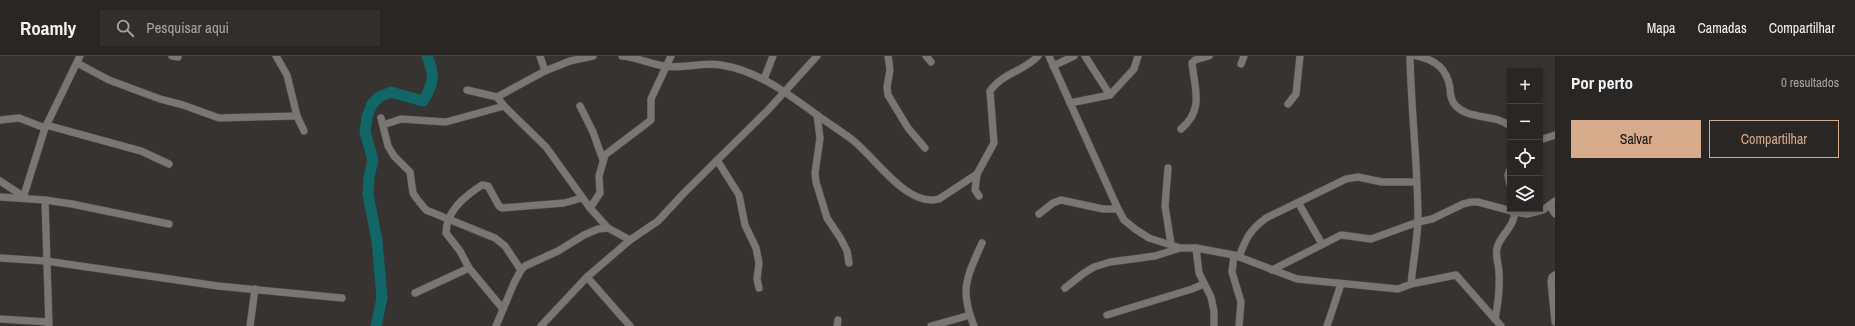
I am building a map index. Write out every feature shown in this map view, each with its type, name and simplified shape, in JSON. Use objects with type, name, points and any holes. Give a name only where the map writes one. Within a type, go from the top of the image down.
[{"type":"street","points":[[276,56],[288,75],[296,116],[304,131]]},
{"type":"street","points":[[540,56],[545,71]]},
{"type":"street","points":[[497,98],[545,71],[570,61],[593,56]]},
{"type":"street","points":[[622,56],[665,66],[720,65],[764,79],[785,91],[817,116],[851,139],[897,182],[921,199],[939,199],[977,174]]},
{"type":"street","points":[[590,208],[600,193],[599,176],[603,160],[610,150],[652,120],[652,99],[665,66],[671,56]]},
{"type":"street","points":[[764,79],[773,56]]},
{"type":"street","points":[[546,324],[587,277],[630,240],[658,221],[768,110],[817,56]]},
{"type":"street","points":[[888,56],[890,70],[887,87],[888,95],[908,128],[924,148]]},
{"type":"street","points":[[979,196],[975,190],[977,174],[994,143],[990,91],[997,82],[1033,61],[1038,56]]},
{"type":"street","points":[[1049,56],[1124,220],[1149,238],[1180,248]]},
{"type":"street","points":[[1053,66],[1074,56]]},
{"type":"street","points":[[1085,56],[1110,95]]},
{"type":"street","points":[[1070,103],[1110,95],[1134,70],[1138,56]]},
{"type":"street","points":[[1181,129],[1192,119],[1197,105],[1192,63],[1195,60],[1209,56]]},
{"type":"street","points":[[1241,64],[1244,56]]},
{"type":"street","points":[[1288,104],[1296,94],[1300,56]]},
{"type":"street","points":[[1410,56],[1418,222],[1411,284]]},
{"type":"street","points":[[1417,56],[1425,58],[1443,70],[1448,76],[1451,99],[1461,110],[1468,114],[1502,121],[1507,124]]},
{"type":"street","points":[[26,197],[46,127],[78,60],[109,80],[160,99],[183,105],[219,118],[296,116]]},
{"type":"street","points":[[467,90],[497,98],[546,147],[582,198],[608,228],[630,240]]},
{"type":"street","points":[[504,106],[446,122],[401,119],[382,121],[388,146],[394,156],[410,172],[413,193],[426,210],[500,241],[522,270]]},
{"type":"street","points":[[580,106],[593,132],[603,160]]},
{"type":"street","points":[[817,116],[820,138],[815,173],[816,182],[827,218],[841,239],[849,263]]},
{"type":"street","points":[[0,120],[18,118],[46,127],[141,151],[169,164]]},
{"type":"street","points":[[1543,139],[1555,135]]},
{"type":"street","points":[[717,160],[739,195],[745,225],[756,248],[759,264],[759,288]]},
{"type":"street","points":[[1168,168],[1165,206],[1171,244]]},
{"type":"street","points":[[1239,326],[1240,302],[1232,272],[1237,256],[1247,236],[1255,226],[1266,218],[1298,204],[1346,179],[1352,178],[1382,182],[1416,182]]},
{"type":"street","points":[[0,181],[26,197]]},
{"type":"street","points":[[503,309],[469,268],[460,250],[446,233],[448,220],[462,199],[482,185],[488,186],[499,206],[502,208],[564,203],[582,198]]},
{"type":"street","points":[[0,197],[26,197],[72,204],[169,224]]},
{"type":"street","points":[[0,319],[49,324],[44,200]]},
{"type":"street","points":[[1039,214],[1053,203],[1061,200],[1103,209],[1118,209]]},
{"type":"street","points":[[1272,270],[1333,238],[1346,234],[1371,238],[1418,222],[1432,220],[1463,204],[1471,202],[1478,202],[1507,209]]},
{"type":"street","points":[[1298,204],[1322,244]]},
{"type":"street","points":[[1543,209],[1553,204],[1555,214]]},
{"type":"street","points":[[1495,319],[1498,305],[1499,273],[1496,250],[1499,242],[1510,228],[1515,212]]},
{"type":"street","points":[[1519,212],[1527,214],[1537,212]]},
{"type":"street","points":[[496,326],[522,270],[584,235],[598,229],[608,228]]},
{"type":"street","points":[[974,326],[970,315],[965,287],[967,276],[982,243]]},
{"type":"street","points":[[1065,288],[1094,267],[1110,262],[1155,256],[1180,248],[1196,248],[1237,256],[1297,279],[1341,284],[1398,289],[1411,284],[1456,275],[1501,326]]},
{"type":"street","points":[[1196,248],[1199,273],[1211,297],[1214,311],[1214,326]]},
{"type":"street","points":[[0,258],[46,261],[218,286],[342,298]]},
{"type":"street","points":[[415,293],[469,268]]},
{"type":"street","points":[[1555,275],[1551,279],[1555,322]]},
{"type":"street","points":[[587,277],[630,326]]},
{"type":"street","points":[[1107,315],[1204,284]]},
{"type":"street","points":[[1326,326],[1341,284]]},
{"type":"street","points":[[250,326],[255,289]]},
{"type":"street","points":[[930,326],[970,315]]},
{"type":"waterway","points":[[376,326],[382,298],[377,241],[368,194],[369,177],[373,160],[365,132],[367,117],[372,104],[379,97],[391,92],[423,101],[432,79],[427,56]]}]
